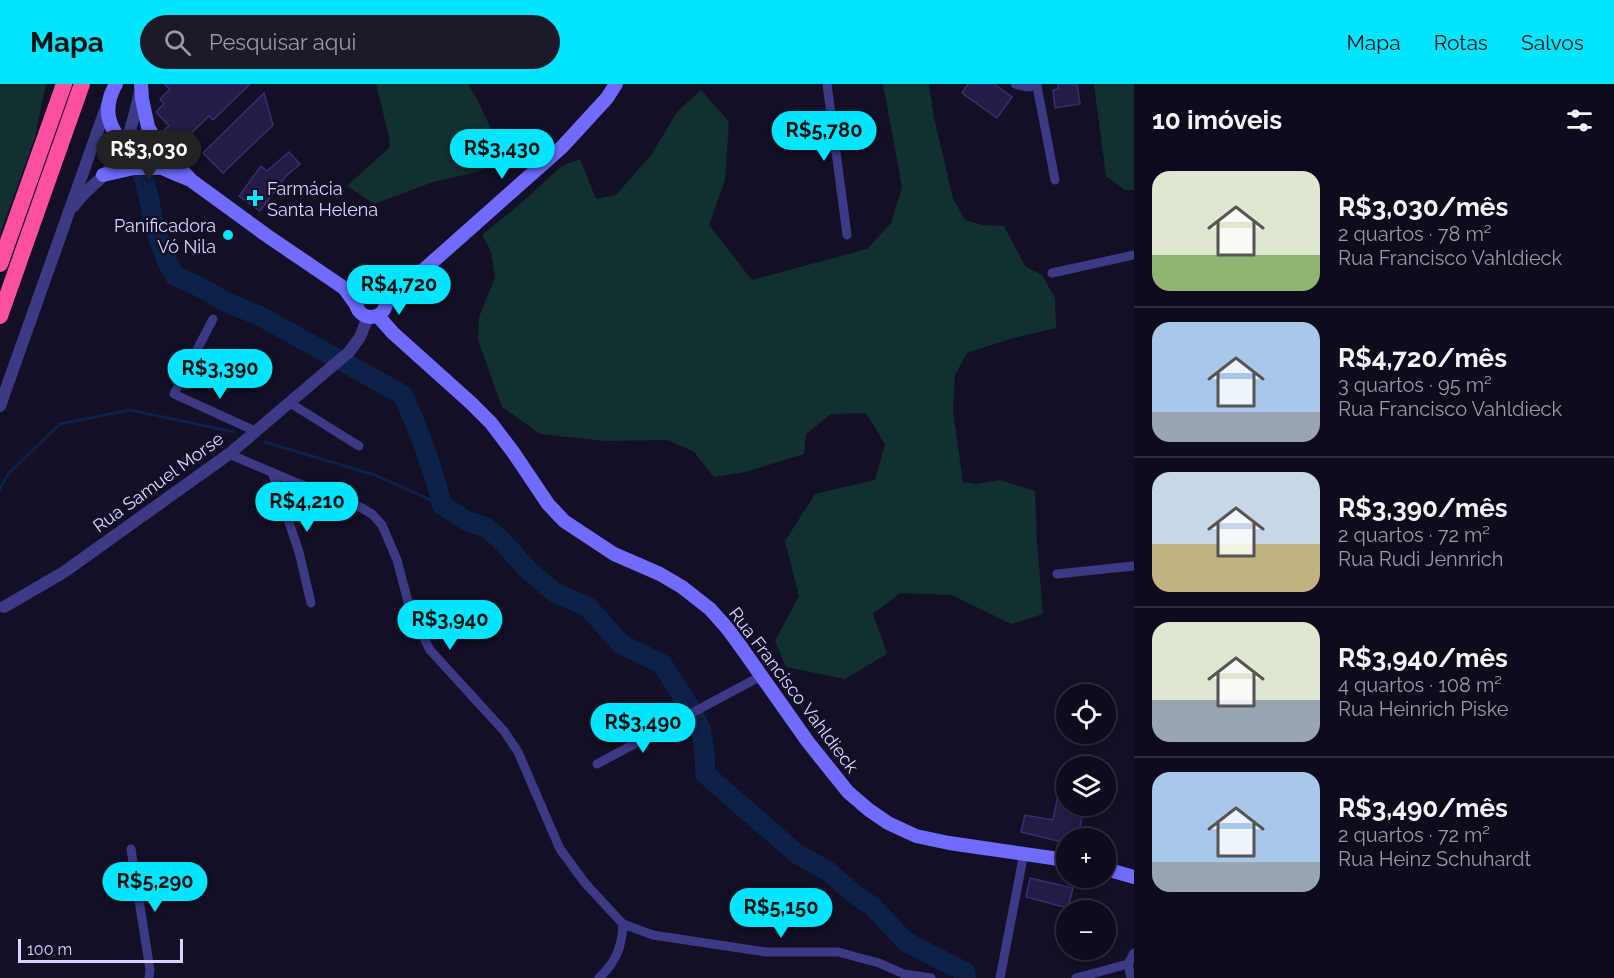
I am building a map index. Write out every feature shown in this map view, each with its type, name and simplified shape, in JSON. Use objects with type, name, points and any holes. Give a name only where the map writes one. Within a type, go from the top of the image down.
[{"type":"highway","points":[[55,111],[56,84]]},
{"type":"highway","points":[[0,264],[64,84]]},
{"type":"highway","points":[[0,316],[82,84]]},
{"type":"main road","points":[[109,100],[116,84]]},
{"type":"main road","points":[[383,295],[401,288],[562,147],[600,106],[616,84]]},
{"type":"main road","name":"Rua Francisco Vahldieck","points":[[141,85],[148,126],[158,145],[192,181],[344,288],[363,315],[373,317],[393,333],[471,403],[491,423],[548,504],[564,520],[614,554],[660,574],[682,587],[710,609],[727,628],[808,742],[848,792],[869,810],[888,823],[916,836],[1056,858]]},
{"type":"main road","name":"Rua Francisco Vahldieck","points":[[109,100],[108,112],[111,127],[126,145],[158,168],[192,181]]},
{"type":"main road","points":[[104,175],[124,169],[158,168]]},
{"type":"main road","points":[[344,288],[372,287],[383,295],[384,309],[373,317]]},
{"type":"main road","points":[[357,306],[358,295],[364,289]]},
{"type":"main road","points":[[1116,871],[1134,877]]},
{"type":"street","points":[[827,84],[847,235]]},
{"type":"street","points":[[1016,84],[1026,87],[1036,85],[1055,180]]},
{"type":"street","points":[[65,220],[92,185],[104,175],[126,145],[141,85]]},
{"type":"street","points":[[0,406],[109,100]]},
{"type":"street","points":[[1052,273],[1134,255]]},
{"type":"street","name":"Rua Samuel Morse","points":[[1,609],[64,572],[229,454],[349,352],[373,317]]},
{"type":"street","points":[[213,319],[174,394],[255,431]]},
{"type":"street","points":[[290,404],[359,446]]},
{"type":"street","points":[[229,454],[360,507],[372,514],[382,525],[397,560],[411,613],[430,650],[504,731],[518,752],[560,849],[585,883],[623,924],[653,935],[766,952],[838,952],[879,963],[903,976],[931,978]]},
{"type":"street","points":[[272,472],[299,552],[310,603]]},
{"type":"street","points":[[1057,574],[1134,566]]},
{"type":"street","points":[[597,764],[761,676]]},
{"type":"street","points":[[132,849],[150,970],[149,978]]},
{"type":"street","points":[[1000,978],[1024,853]]},
{"type":"street","points":[[599,978],[607,971],[616,957],[622,942],[623,924]]},
{"type":"street","points":[[1131,978],[1128,964],[1134,952]]},
{"type":"street","points":[[1082,977],[1128,964]]},
{"type":"green space","points":[[0,84],[46,84],[35,137],[0,234]]},
{"type":"green space","points":[[376,84],[468,84],[504,157],[481,171],[433,182],[374,204],[347,186],[390,147]]},
{"type":"green space","points":[[883,84],[929,84],[934,118],[953,198],[965,220],[983,225],[1004,226],[1025,266],[1042,275],[1055,298],[1056,328],[1010,339],[967,353],[955,375],[953,411],[963,482],[977,484],[1000,480],[1035,491],[1043,614],[1011,624],[952,595],[900,593],[873,614],[887,654],[845,679],[786,667],[775,641],[799,596],[785,541],[815,494],[875,480],[885,444],[866,413],[831,414],[806,434],[804,454],[746,472],[714,477],[694,452],[668,440],[606,441],[540,434],[502,407],[478,340],[479,317],[495,278],[491,251],[482,235],[562,166],[580,159],[596,199],[616,195],[652,154],[677,112],[701,90],[729,122],[725,180],[709,225],[752,280],[867,249],[891,223],[902,187]]},
{"type":"green space","points":[[1094,84],[1134,84],[1134,190],[1125,190],[1106,176]]},
{"type":"building","points":[[164,84],[250,84],[213,120],[209,116],[179,145],[164,130],[169,126],[156,112],[164,104],[160,99],[170,89]]},
{"type":"building","points":[[968,84],[994,84],[1012,97],[997,118],[962,93]]},
{"type":"building","points":[[1058,84],[1077,84],[1080,104],[1055,108],[1053,90],[1058,89]]},
{"type":"building","points":[[264,93],[273,125],[223,173],[203,153]]},
{"type":"building","points":[[289,152],[300,164],[286,176],[260,211],[239,196],[261,166],[267,171]]},
{"type":"building","points":[[1056,805],[1056,816],[1082,816],[1080,828],[1056,828],[1056,841],[1021,832],[1025,815],[1053,820]]},
{"type":"building","points":[[1030,878],[1056,884],[1056,888],[1073,888],[1070,900],[1056,900],[1056,905],[1026,897]]},
{"type":"waterway","points":[[143,174],[154,226],[168,264],[175,276],[228,303],[258,315],[403,395],[425,449],[442,505],[467,521],[487,528],[527,569],[554,592],[588,607],[621,644],[662,664],[689,706],[701,730],[705,774],[797,854],[828,871],[872,906],[906,942],[965,972],[966,978]]},
{"type":"waterway","points":[[0,489],[8,474],[60,424],[130,410],[234,432]]},
{"type":"waterway","points":[[265,442],[375,475],[442,505]]},
{"type":"place","name":"Farmácia Santa Helena","points":[[255,198]]},
{"type":"place","name":"Panificadora Vó Nila","points":[[228,235]]}]
